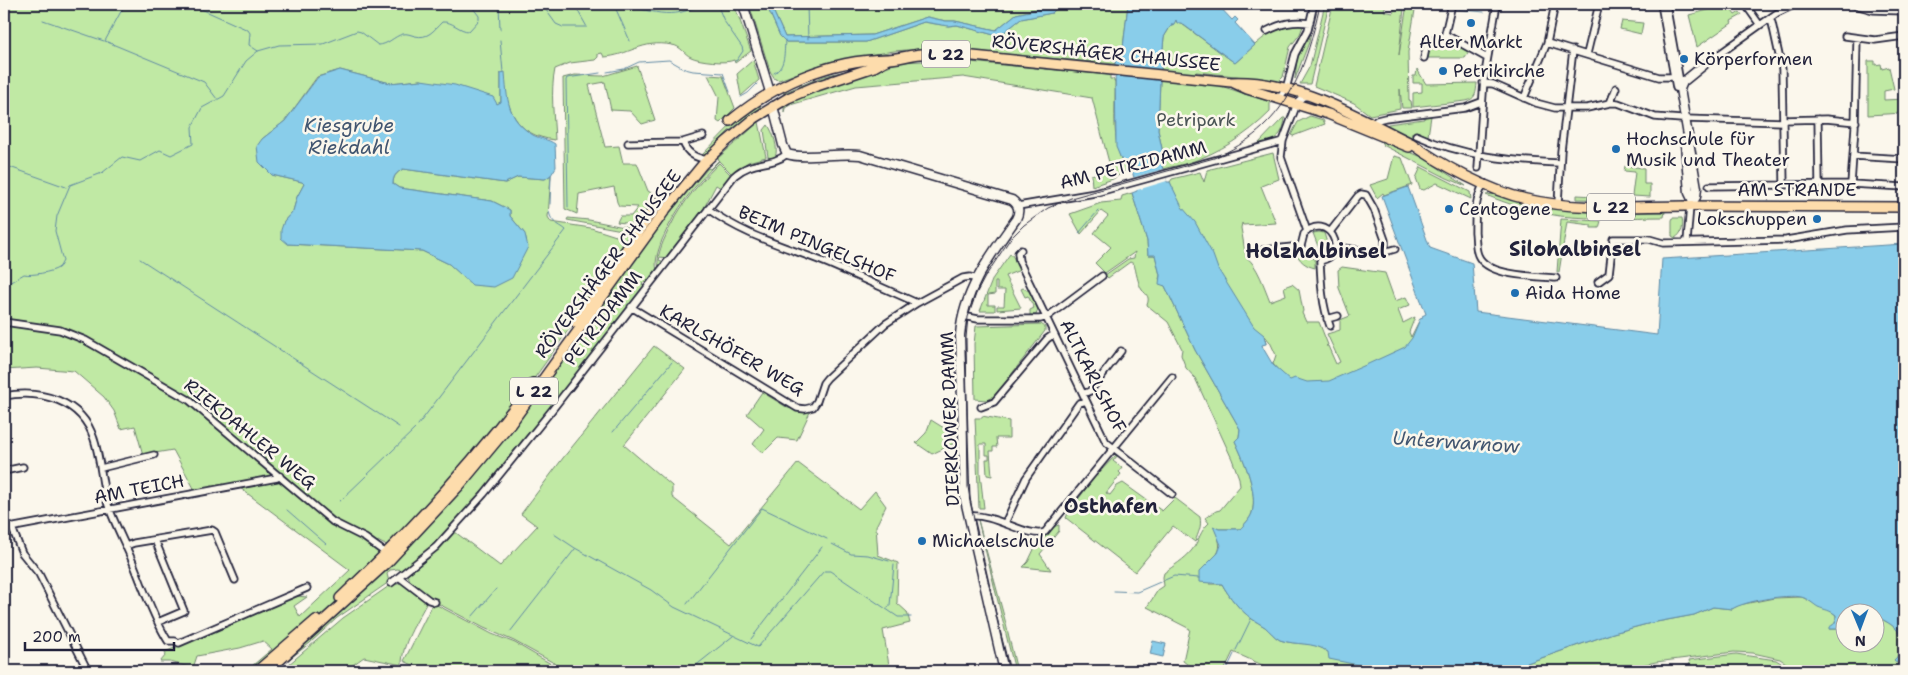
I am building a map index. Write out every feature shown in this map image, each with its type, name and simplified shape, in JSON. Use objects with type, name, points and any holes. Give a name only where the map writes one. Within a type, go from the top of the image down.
[{"type":"main road","name":"RÖVERSHÄGER CHAUSSEE","points":[[730,121],[770,92],[804,76],[833,66],[874,58],[888,59],[920,54],[940,54],[1085,67],[1231,82],[1248,81],[1286,89]]},
{"type":"main road","name":"RÖVERSHÄGER CHAUSSEE","points":[[268,671],[388,562],[460,485],[510,425],[654,225],[708,160],[738,131],[773,106],[806,90],[874,67],[888,59]]},
{"type":"main road","name":"RÖVERSHÄGER CHAUSSEE","points":[[1231,82],[1272,97]]},
{"type":"main road","name":"AM STRANDE","points":[[1286,89],[1309,96],[1372,124],[1484,183],[1524,199],[1599,207],[1691,203],[1904,207]]},
{"type":"main road","points":[[770,92],[773,106]]},
{"type":"main road","name":"AM STRANDE","points":[[1272,97],[1357,125],[1391,141],[1421,150]]},
{"type":"main road","name":"AM STRANDE","points":[[1357,125],[1372,124]]},
{"type":"main road","name":"RÖVERSHÄGER CHAUSSEE","points":[[257,671],[322,616],[387,554],[455,481],[504,421],[570,332],[660,200]]},
{"type":"street","points":[[743,4],[770,92]]},
{"type":"street","points":[[1272,97],[1281,96],[1286,89],[1292,60],[1310,23],[1314,4]]},
{"type":"street","points":[[1424,58],[1428,39],[1442,43],[1446,35],[1452,4]]},
{"type":"street","points":[[1478,168],[1483,83],[1497,4]]},
{"type":"street","points":[[1524,98],[1547,43],[1555,4]]},
{"type":"street","points":[[1587,54],[1599,4]]},
{"type":"street","points":[[1661,4],[1680,79]]},
{"type":"street","points":[[1666,4],[1680,79],[1678,89],[1685,119],[1688,192],[1691,203],[1687,242]]},
{"type":"street","points":[[1745,4],[1760,25]]},
{"type":"street","points":[[1547,43],[1659,77],[1680,79],[1704,65],[1782,10],[1796,4]]},
{"type":"street","points":[[1851,4],[1873,10],[1904,11]]},
{"type":"street","points":[[1769,19],[1772,23],[1781,62],[1784,185]]},
{"type":"street","points":[[1267,31],[1278,25],[1290,22],[1310,23]]},
{"type":"street","points":[[1446,35],[1487,58]]},
{"type":"street","points":[[1845,36],[1875,40],[1904,36]]},
{"type":"street","points":[[1851,184],[1856,122],[1857,39]]},
{"type":"street","points":[[1558,204],[1559,163],[1573,50]]},
{"type":"street","points":[[1483,83],[1501,87],[1542,105],[1566,109],[1587,108],[1610,103],[1626,105],[1655,117],[1783,121],[1818,119],[1856,122]]},
{"type":"street","points":[[1610,103],[1616,88]]},
{"type":"street","points":[[1286,89],[1297,104]]},
{"type":"street","points":[[1307,231],[1282,164],[1281,150],[1300,98],[1309,96]]},
{"type":"street","points":[[1372,124],[1377,120],[1385,118],[1465,108],[1481,102]]},
{"type":"street","points":[[773,106],[787,154]]},
{"type":"street","points":[[1818,119],[1819,185]]},
{"type":"street","points":[[1416,135],[1450,148],[1479,155],[1519,161],[1559,163]]},
{"type":"street","points":[[628,143],[683,142],[703,136]]},
{"type":"street","name":"AM PETRIDAMM","points":[[1018,206],[1074,197],[1283,141]]},
{"type":"street","points":[[683,142],[694,156],[708,160]]},
{"type":"street","name":"PETRIDAMM","points":[[390,583],[445,539],[477,502],[552,410],[738,172],[754,164],[779,160],[787,154],[797,157],[847,153],[860,155],[1012,200],[1018,206]]},
{"type":"street","points":[[1853,156],[1904,158]]},
{"type":"street","points":[[1484,183],[1475,203],[1478,257],[1485,264],[1496,270],[1556,278]]},
{"type":"street","points":[[1710,186],[1851,184],[1904,188]]},
{"type":"street","points":[[1330,232],[1358,196],[1361,194],[1366,195],[1374,209],[1385,240],[1381,253]]},
{"type":"street","name":"DIERKOWER DAMM","points":[[1004,671],[969,516],[964,484],[960,347],[963,316],[977,278],[1016,219],[1019,211],[1018,206]]},
{"type":"street","name":"BEIM PINGELSHOF","points":[[708,209],[753,236],[836,267],[919,302]]},
{"type":"street","points":[[1255,251],[1301,246],[1302,238],[1307,231],[1316,227],[1330,232],[1334,238],[1335,248],[1331,256],[1320,261],[1321,290],[1330,326]]},
{"type":"street","points":[[1598,282],[1608,274],[1613,239],[1649,239],[1662,243],[1786,240],[1847,230],[1904,227]]},
{"type":"street","points":[[1335,248],[1381,253],[1395,249]]},
{"type":"street","name":"ALTKARLSHOF","points":[[1021,250],[1018,253],[1019,261],[1106,442],[1172,494]]},
{"type":"street","points":[[963,316],[978,320],[1040,319],[1046,317],[1102,276]]},
{"type":"street","points":[[919,302],[965,278],[977,278]]},
{"type":"street","name":"KARLSHÖFER WEG","points":[[631,307],[797,408],[805,409],[813,407],[827,378],[884,324],[919,302]]},
{"type":"street","points":[[1327,319],[1338,316]]},
{"type":"street","name":"RIEKDAHLER WEG","points":[[4,322],[60,330],[85,340],[189,400],[332,522],[365,538],[387,554]]},
{"type":"street","points":[[981,407],[994,402],[1047,339],[1054,334]]},
{"type":"street","points":[[1005,523],[1026,478],[1079,403],[1121,351]]},
{"type":"street","points":[[969,516],[982,515],[1032,533],[1045,532],[1172,377]]},
{"type":"street","points":[[4,396],[22,394],[60,400],[73,408],[84,419],[96,445],[110,510],[168,641],[179,643],[307,588]]},
{"type":"street","points":[[100,468],[154,456]]},
{"type":"street","points":[[4,471],[23,467]]},
{"type":"street","name":"AM TEICH","points":[[4,529],[280,476]]},
{"type":"street","points":[[4,522],[12,528],[22,553],[39,574],[88,671]]},
{"type":"street","points":[[126,546],[212,530],[215,532],[236,580]]},
{"type":"street","points":[[155,540],[184,611],[158,622]]},
{"type":"street","points":[[399,577],[429,600],[435,602]]},
{"type":"green space","points":[[4,4],[734,4],[751,51],[735,63],[734,60],[712,62],[691,57],[675,46],[652,44],[613,56],[604,57],[602,53],[598,54],[595,60],[570,63],[555,69],[553,96],[555,140],[541,137],[521,126],[515,118],[506,98],[501,73],[501,102],[497,104],[421,80],[390,83],[340,70],[317,77],[285,121],[262,139],[272,175],[304,184],[297,197],[293,211],[284,221],[288,244],[422,251],[449,264],[473,285],[525,234],[510,216],[510,210],[492,201],[399,188],[393,184],[394,179],[403,169],[505,183],[518,177],[545,179],[551,175],[548,217],[551,222],[591,228],[616,236],[623,234],[622,230],[567,220],[568,218],[589,220],[629,228],[627,232],[631,236],[546,362],[478,452],[453,480],[388,545],[378,541],[375,544],[387,554],[322,616],[257,671],[246,671],[272,649],[263,641],[240,648],[197,656],[193,668],[170,662],[160,662],[166,655],[165,652],[297,596],[307,597],[294,606],[300,617],[350,570],[236,485],[196,492],[173,450],[143,455],[135,426],[121,429],[114,411],[104,397],[74,371],[37,368],[4,370]]},
{"type":"green space","points":[[749,4],[766,4],[780,36],[786,42],[866,42],[924,22],[948,26],[957,25],[994,35],[1003,33],[1021,19],[1052,13],[1061,4],[1128,4],[1123,48],[1116,53],[1115,64],[960,50],[919,49],[894,51],[828,62],[779,80],[775,79],[770,71]]},
{"type":"green space","points":[[770,4],[1051,4],[1048,7],[1016,14],[996,30],[927,17],[872,35],[785,37]]},
{"type":"green space","points":[[1316,4],[1309,42],[1295,79],[1297,58]]},
{"type":"green space","points":[[1325,4],[1329,4],[1310,84],[1300,84],[1310,66]]},
{"type":"green space","points":[[1333,4],[1386,4],[1384,11],[1393,13],[1396,5],[1404,8],[1399,55],[1407,4],[1416,4],[1408,52],[1409,100],[1411,101],[1412,108],[1402,108],[1400,89],[1400,109],[1370,115],[1354,103],[1314,86]]},
{"type":"green space","points":[[1723,4],[1727,4],[1735,15],[1740,12],[1742,15],[1697,47],[1689,15],[1723,6]]},
{"type":"green space","name":"Petripark","points":[[1175,19],[1235,63],[1273,32],[1290,25],[1301,24],[1303,26],[1300,34],[1290,47],[1283,77],[1280,80],[1282,82],[1279,84],[1236,76],[1196,72],[1195,83],[1221,86],[1270,102],[1270,112],[1242,136],[1211,154],[1189,163],[1163,169],[1162,166],[1165,162],[1158,130],[1160,80],[1164,37]]},
{"type":"green space","points":[[1622,21],[1643,23],[1641,34],[1620,29]]},
{"type":"green space","points":[[1444,38],[1469,52],[1465,58],[1424,58],[1428,39],[1442,43]]},
{"type":"green space","points":[[753,60],[759,80],[741,96],[737,74]]},
{"type":"green space","points":[[948,60],[1110,75],[1110,79],[1113,79],[1115,82],[1116,141],[1122,162],[1128,169],[1113,179],[1092,186],[1091,175],[1111,170],[1092,98],[963,77],[856,86],[790,105],[785,108],[784,113],[784,107],[792,99],[900,62]]},
{"type":"green space","points":[[1868,61],[1875,61],[1875,65],[1881,64],[1882,69],[1889,67],[1894,89],[1884,91],[1884,100],[1904,99],[1904,113],[1868,115]]},
{"type":"green space","points":[[637,66],[655,120],[642,124],[630,111],[611,110],[605,82],[589,85],[605,147],[619,146],[623,163],[637,163],[648,191],[658,197],[640,222],[633,224],[617,222],[620,216],[631,216],[638,207],[619,206],[614,187],[579,194],[577,214],[565,209],[563,78],[575,75],[603,76]]},
{"type":"green space","points":[[863,67],[789,94],[783,93],[824,76]]},
{"type":"green space","points":[[1417,69],[1426,84],[1477,83],[1475,95],[1472,99],[1466,101],[1413,107],[1413,93],[1422,92],[1422,83],[1413,83],[1413,76],[1416,76]]},
{"type":"green space","points":[[708,75],[723,76],[735,108],[720,123],[717,121],[719,97]]},
{"type":"green space","points":[[759,105],[761,106],[760,108],[728,132],[705,155],[701,156],[737,119]]},
{"type":"green space","points":[[1310,116],[1323,120],[1325,124],[1293,136],[1291,135],[1298,122]]},
{"type":"green space","points":[[1431,116],[1428,136],[1416,131],[1411,140],[1386,127],[1388,124],[1424,119],[1424,117]]},
{"type":"green space","points":[[1285,118],[1284,125],[1280,134],[1273,140],[1257,145]]},
{"type":"green space","points":[[759,122],[766,157],[748,162],[732,174],[719,161],[702,179],[673,218],[662,240],[656,259],[657,270],[647,282],[645,281],[642,284],[644,286],[538,423],[452,527],[435,544],[402,571],[398,569],[390,570],[387,574],[389,582],[337,618],[310,643],[274,671],[362,592],[435,518],[660,223],[708,168],[710,169],[719,160],[718,158]]},
{"type":"green space","points":[[768,125],[776,145],[776,154],[772,159],[768,157],[764,130]]},
{"type":"green space","points":[[1380,140],[1422,157],[1466,186],[1383,145]]},
{"type":"green space","points":[[1273,153],[1279,179],[1261,186],[1276,223],[1243,225],[1242,223],[1241,228],[1246,257],[1254,265],[1270,301],[1286,295],[1284,287],[1292,284],[1299,290],[1302,313],[1306,322],[1319,322],[1328,345],[1326,346],[1328,346],[1336,364],[1340,362],[1327,334],[1340,330],[1340,320],[1350,316],[1339,288],[1338,270],[1342,267],[1385,273],[1395,301],[1406,297],[1410,305],[1398,310],[1403,323],[1415,317],[1409,332],[1411,337],[1420,319],[1416,335],[1408,346],[1335,381],[1294,390],[1273,364],[1276,355],[1270,342],[1265,336],[1266,344],[1214,289],[1170,182],[1172,179],[1200,172],[1204,182],[1207,170]]},
{"type":"green space","points":[[1394,156],[1402,158],[1412,185],[1384,195],[1383,193],[1377,198],[1370,185],[1388,179]]},
{"type":"green space","points":[[719,163],[731,175],[721,188],[716,185],[704,208],[666,258],[660,257],[659,260],[664,262],[659,268],[658,262],[663,242],[674,219],[694,190]]},
{"type":"green space","points":[[1625,166],[1644,168],[1644,184],[1650,184],[1650,197],[1632,196],[1635,172],[1624,171]]},
{"type":"green space","points":[[1421,167],[1470,192],[1471,199],[1437,183],[1424,190],[1420,189],[1416,178]]},
{"type":"green space","points":[[1132,193],[1147,241],[1148,255],[1155,255],[1160,275],[1159,279],[1165,286],[1195,350],[1240,429],[1239,437],[1235,441],[1252,486],[1252,513],[1245,524],[1240,529],[1219,529],[1214,527],[1220,545],[1217,553],[1204,567],[1210,584],[1222,584],[1243,612],[1280,640],[1316,646],[1328,652],[1427,671],[1276,671],[1233,652],[1224,671],[1192,671],[1192,668],[1183,661],[1190,629],[1147,607],[1158,590],[1164,586],[1164,573],[1186,556],[1194,547],[1209,523],[1205,518],[1220,510],[1240,486],[1232,459],[1195,378],[1186,368],[1181,355],[1182,349],[1168,322],[1147,305],[1148,298],[1138,281],[1134,264],[1130,262],[1108,278],[1105,275],[1128,259],[1134,258],[1135,252],[1105,273],[1095,263],[1111,247],[1094,233],[1108,216],[1101,211],[1081,234],[1070,214],[1101,203],[1121,201],[1122,196]]},
{"type":"green space","points":[[1494,194],[1536,206],[1558,209],[1600,212],[1665,212],[1664,217],[1599,218],[1560,216],[1522,208],[1486,195]]},
{"type":"green space","points":[[1577,195],[1630,198],[1630,200],[1577,199]]},
{"type":"green space","points":[[1673,218],[1682,218],[1683,221],[1681,232],[1675,238],[1672,236]]},
{"type":"green space","points":[[1561,219],[1601,221],[1599,228],[1567,222],[1559,272],[1557,272]]},
{"type":"green space","points":[[1313,233],[1324,233],[1329,250],[1322,257]]},
{"type":"green space","points":[[1304,250],[1310,257],[1315,259],[1315,268],[1299,258],[1296,252]]},
{"type":"green space","points":[[1010,254],[1020,270],[1005,276],[1021,308],[997,310],[997,306],[1004,306],[1005,290],[997,290],[997,282],[995,282],[995,294],[988,295],[988,305],[995,305],[995,311],[980,311],[993,278]]},
{"type":"green space","points":[[1023,288],[1033,293],[1039,307],[1036,315],[1030,315],[1030,310],[1034,308],[1028,296],[1025,297],[1021,289]]},
{"type":"green space","points":[[1041,324],[1045,327],[1045,331],[993,398],[987,400],[975,399],[974,344],[976,326]]},
{"type":"green space","points":[[654,346],[685,369],[624,445],[672,486],[672,497],[731,544],[798,463],[859,509],[875,491],[886,506],[876,526],[878,555],[898,563],[897,603],[907,612],[910,623],[883,630],[890,671],[578,671],[563,668],[514,641],[484,628],[435,602],[411,584],[407,575],[430,557],[455,532],[500,566],[537,526],[521,514],[563,458]]},
{"type":"green space","points":[[762,392],[788,408],[810,412],[797,440],[778,438],[763,453],[753,444],[764,429],[747,414]]},
{"type":"green space","points":[[982,416],[1009,421],[1009,438],[996,438],[997,447],[993,447],[993,451],[990,451],[992,476],[987,475],[986,459],[989,459],[989,455],[986,455],[986,444],[980,444],[980,473],[984,508],[979,508],[975,418],[982,418]]},
{"type":"green space","points":[[931,420],[952,433],[953,444],[932,454],[916,443],[926,433]]},
{"type":"green space","points":[[1118,455],[1113,461],[1122,468],[1119,472],[1121,474],[1106,493],[1110,495],[1117,486],[1123,483],[1162,511],[1175,498],[1200,517],[1200,527],[1195,542],[1173,526],[1135,572],[1066,518],[1093,479]]},
{"type":"green space","points":[[978,520],[1005,620],[1017,671],[1015,671]]},
{"type":"green space","points":[[1059,525],[1059,531],[1040,554],[1051,570],[1023,567],[1028,562],[1039,539]]},
{"type":"green space","points":[[402,581],[426,598],[426,604],[407,641],[402,665],[364,657],[341,670],[324,666],[315,671],[281,671],[343,618],[392,584],[399,584]]},
{"type":"green space","points":[[1802,597],[1836,615],[1836,622],[1829,629],[1836,629],[1836,652],[1886,652],[1886,621],[1900,633],[1902,638],[1902,650],[1894,660],[1901,666],[1904,660],[1904,671],[1798,671],[1780,659],[1753,653],[1734,652],[1656,662],[1612,671],[1504,671],[1613,633],[1651,623],[1694,615],[1713,607],[1732,609],[1739,605],[1774,598]]},
{"type":"green space","points":[[433,603],[492,634],[515,643],[563,671],[426,671],[404,661]]},
{"type":"green space","points":[[1736,654],[1776,660],[1794,671],[1646,671],[1690,665],[1689,660]]},
{"type":"water","points":[[766,4],[770,4],[785,37],[872,35],[927,17],[996,30],[1016,14],[1048,7],[1051,4],[1061,4],[1052,13],[1021,19],[1003,33],[994,35],[957,25],[948,26],[924,22],[866,42],[786,42],[780,36]]},
{"type":"water","name":"Unterwarnow","points":[[1128,4],[1217,4],[1232,20],[1235,17],[1238,20],[1235,23],[1255,45],[1235,63],[1181,23],[1177,23],[1176,20],[1174,24],[1171,24],[1174,25],[1170,27],[1164,37],[1158,130],[1165,163],[1162,166],[1167,182],[1170,182],[1182,207],[1195,222],[1213,255],[1218,269],[1254,327],[1264,335],[1266,344],[1262,345],[1273,365],[1290,380],[1295,378],[1307,382],[1329,381],[1405,347],[1412,338],[1420,319],[1426,314],[1382,196],[1408,187],[1430,248],[1472,263],[1476,312],[1657,335],[1662,259],[1904,244],[1904,660],[1902,666],[1894,660],[1902,650],[1902,638],[1900,633],[1886,621],[1886,602],[1836,602],[1836,615],[1801,597],[1794,596],[1756,601],[1732,609],[1713,607],[1694,615],[1651,623],[1613,633],[1504,671],[1387,671],[1329,659],[1328,652],[1317,646],[1280,640],[1243,612],[1222,584],[1199,582],[1199,572],[1218,553],[1221,545],[1213,526],[1219,529],[1240,529],[1252,513],[1252,486],[1235,441],[1239,437],[1240,429],[1195,350],[1165,286],[1159,284],[1160,275],[1155,255],[1148,255],[1147,241],[1132,193],[1137,191],[1132,170],[1124,166],[1116,147],[1115,64],[1116,53],[1123,48]]},
{"type":"water","name":"Kiesgrube Riekdahl","points":[[340,70],[390,83],[421,80],[455,85],[493,97],[497,104],[501,102],[501,73],[505,72],[508,100],[513,115],[524,129],[555,144],[556,167],[551,175],[545,179],[518,177],[505,183],[403,169],[395,175],[393,184],[399,188],[492,201],[510,210],[510,216],[525,234],[528,247],[512,278],[494,287],[472,285],[449,264],[422,251],[288,244],[281,238],[284,221],[293,211],[297,197],[304,184],[272,175],[259,162],[257,146],[262,139],[285,121],[318,77]]},
{"type":"water","points":[[1836,619],[1836,629],[1829,629],[1829,627]]},
{"type":"water","points":[[1153,641],[1166,644],[1163,657],[1150,654]]},
{"type":"pier","points":[[1164,169],[1167,181],[1134,191],[1131,178]]},
{"type":"waterway","points":[[125,4],[105,41],[204,82],[217,99]]},
{"type":"waterway","points":[[190,4],[248,30],[250,33],[249,45],[258,51]]},
{"type":"waterway","points":[[4,286],[24,274],[46,272],[60,266],[63,261],[55,231],[57,216],[70,185],[102,173],[122,157],[140,161],[160,150],[171,155],[193,144],[192,127],[202,108],[224,96],[246,61],[258,51],[279,45],[323,44],[357,31],[378,45],[382,45],[403,34],[420,37],[427,35],[442,22],[469,31],[479,20],[479,16],[470,4]]},
{"type":"waterway","points":[[499,4],[500,29]]},
{"type":"waterway","points":[[534,4],[546,10],[556,24],[563,27],[587,27],[574,4]]},
{"type":"waterway","points":[[594,4],[615,7],[630,41]]},
{"type":"waterway","points":[[619,4],[661,13],[680,12],[700,4]]},
{"type":"waterway","points":[[717,4],[724,21],[742,47],[743,51],[735,61]]},
{"type":"waterway","points":[[807,4],[808,39]]},
{"type":"waterway","points":[[1455,9],[1484,12]]},
{"type":"waterway","points":[[43,20],[104,41]]},
{"type":"waterway","points":[[500,40],[503,72]]},
{"type":"waterway","points":[[774,73],[781,67],[785,40]]},
{"type":"waterway","points":[[607,72],[624,69],[639,62],[669,60],[685,69],[693,71],[723,73],[730,92]]},
{"type":"waterway","points":[[568,207],[566,80],[567,78],[600,73]]},
{"type":"waterway","points":[[741,97],[757,84]]},
{"type":"waterway","points":[[4,165],[66,187]]},
{"type":"waterway","points":[[550,204],[551,175]]},
{"type":"waterway","points":[[418,425],[566,230],[553,221],[549,211]]},
{"type":"waterway","points":[[1079,233],[1098,211]]},
{"type":"waterway","points":[[140,259],[399,427]]},
{"type":"waterway","points":[[613,432],[672,362]]},
{"type":"waterway","points":[[340,501],[415,429]]},
{"type":"waterway","points":[[687,604],[762,508],[827,539]]},
{"type":"waterway","points":[[287,510],[326,544]]},
{"type":"waterway","points":[[554,534],[575,548],[651,590],[674,607],[758,647],[824,571],[830,571],[898,617],[911,617]]},
{"type":"waterway","points":[[832,544],[851,554],[868,555],[889,561]]},
{"type":"waterway","points":[[751,639],[822,547]]},
{"type":"waterway","points":[[510,632],[575,549]]},
{"type":"waterway","points":[[888,608],[890,605],[894,565]]},
{"type":"waterway","points":[[1114,591],[1137,592],[1174,576],[1199,578]]},
{"type":"waterway","points":[[472,617],[496,589]]},
{"type":"waterway","points":[[1236,650],[1251,619]]},
{"type":"waterway","points":[[689,671],[733,636]]},
{"type":"waterway","points":[[1226,671],[1234,654]]},
{"type":"tram line","points":[[1010,671],[977,536],[968,487],[966,338],[968,317],[976,294],[1010,239],[1024,225],[1048,208],[1071,198],[1214,158],[1238,146],[1258,131],[1275,115],[1299,76],[1320,4]]},
{"type":"tram line","points":[[1866,4],[1904,6]]},
{"type":"place","name":"Alter Markt","points":[[1471,23]]},
{"type":"place","name":"Körperformen","points":[[1684,59]]},
{"type":"place","name":"Petrikirche","points":[[1443,71]]},
{"type":"place","name":"Hochschule für Musik und Theater","points":[[1616,149]]},
{"type":"place","name":"Centogene","points":[[1449,209]]},
{"type":"place","name":"Lokschuppen","points":[[1817,219]]},
{"type":"place","name":"Aida Home","points":[[1515,293]]},
{"type":"place","name":"Michaelschule","points":[[922,541]]},
{"type":"district","name":"Silohalbinsel","points":[[1575,249]]},
{"type":"district","name":"Holzhalbinsel","points":[[1316,251]]},
{"type":"district","name":"Osthafen","points":[[1111,506]]}]
